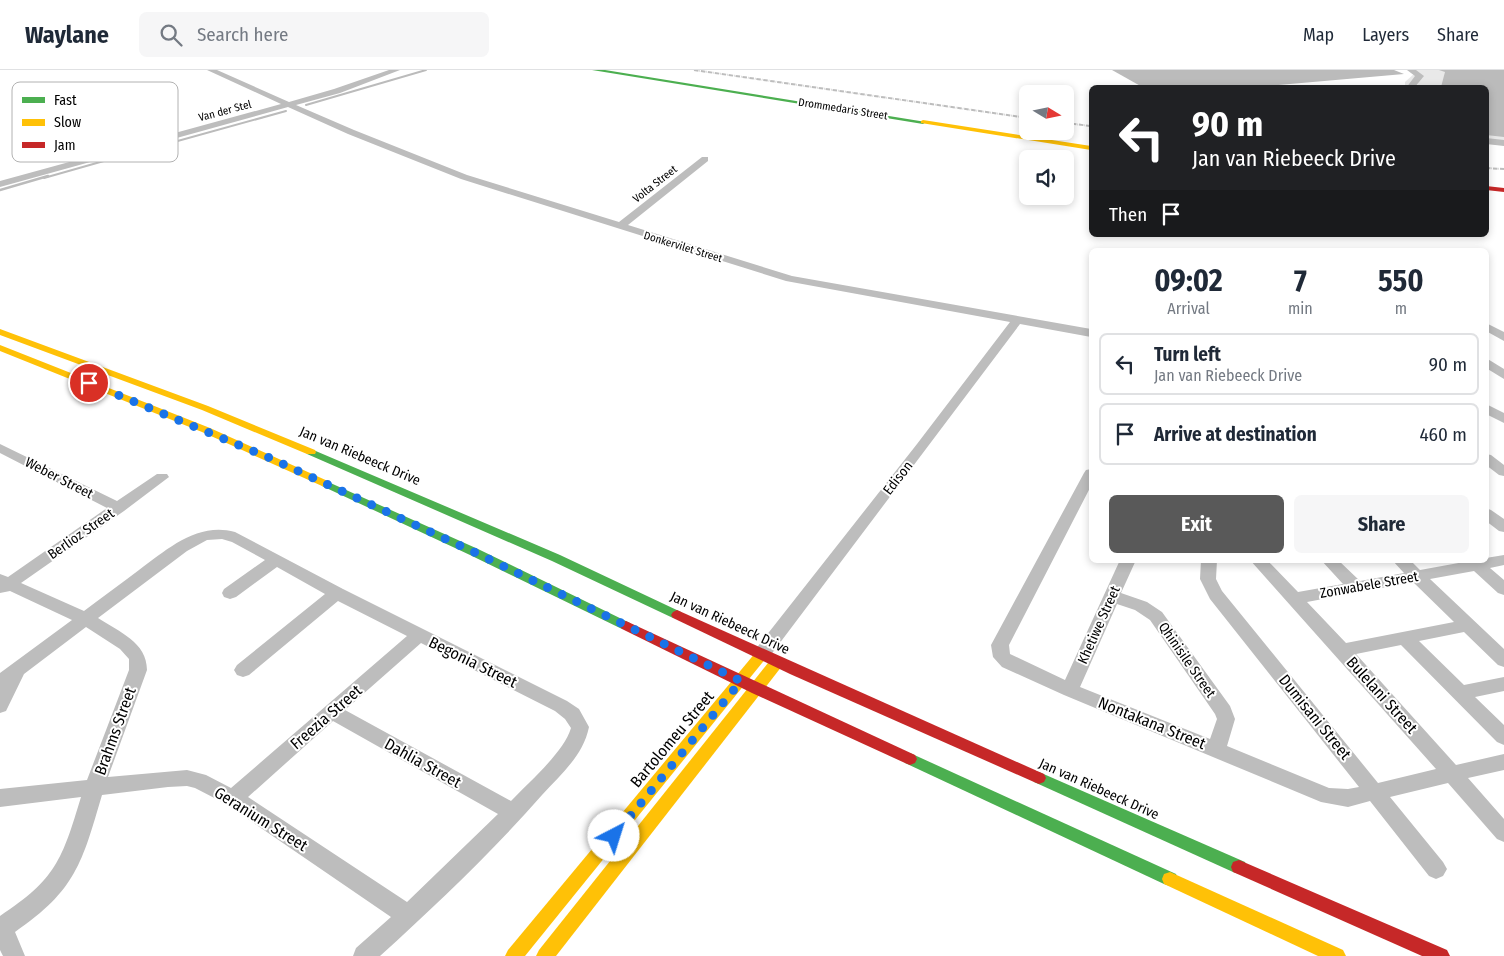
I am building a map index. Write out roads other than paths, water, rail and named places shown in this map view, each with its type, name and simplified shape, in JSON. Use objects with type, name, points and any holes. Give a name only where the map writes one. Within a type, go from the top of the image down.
[{"type":"main road","name":"Drommedaris Street","points":[[595,70],[1089,148]]},
{"type":"main road","points":[[1489,188],[1504,190]]},
{"type":"main road","name":"Jan van Riebeeck Drive","points":[[0,332],[205,408],[354,469],[556,558],[769,658],[1441,956]]},
{"type":"main road","points":[[0,348],[270,458],[482,556],[756,689],[1337,956]]},
{"type":"main road","points":[[545,956],[756,689],[769,658]]},
{"type":"main road","name":"Bartolomeu Street","points":[[514,956],[741,681],[769,658]]},
{"type":"street","name":"Donkervilet Street","points":[[211,70],[427,164],[619,227],[790,279],[1089,333]]},
{"type":"street","name":"Van der Stel","points":[[178,135],[356,86],[396,70]]},
{"type":"street","points":[[1411,70],[1420,76],[1412,85]]},
{"type":"street","points":[[1489,141],[1504,143]]},
{"type":"street","name":"Volta Street","points":[[619,227],[705,159]]},
{"type":"street","name":"Van der Stel","points":[[0,184],[80,162]]},
{"type":"street","name":"Edison","points":[[769,658],[777,635],[1017,320]]},
{"type":"street","points":[[1489,328],[1504,337]]},
{"type":"street","name":"Weber Street","points":[[0,448],[119,508]]},
{"type":"street","points":[[1489,460],[1504,472]]},
{"type":"street","name":"Berlioz Street","points":[[3,585],[162,477]]},
{"type":"street","name":"Nontakana Street","points":[[1089,481],[1084,502],[1000,645],[1002,657],[1008,662],[1070,690],[1328,796],[1348,798],[1504,762]]},
{"type":"street","points":[[1489,516],[1504,528]]},
{"type":"street","name":"Begonia Street","points":[[0,683],[182,547],[213,533],[228,534],[337,594],[561,706],[572,714],[580,727],[576,743],[514,813],[464,864],[364,956]]},
{"type":"street","points":[[230,593],[276,560]]},
{"type":"street","name":"Zonwabele Street","points":[[1489,562],[1504,560]]},
{"type":"street","name":"Khetiwe Street","points":[[1070,690],[1127,563]]},
{"type":"street","name":"Dumisani Street","points":[[1208,563],[1206,571],[1207,581],[1216,595],[1376,791],[1436,869]]},
{"type":"street","name":"Bulelani Street","points":[[1261,563],[1342,650],[1504,833]]},
{"type":"street","points":[[1332,563],[1356,587]]},
{"type":"street","points":[[1403,563],[1504,660]]},
{"type":"street","points":[[1474,563],[1504,589]]},
{"type":"street","name":"Zonwabele Street","points":[[1294,599],[1418,576],[1474,563]]},
{"type":"street","name":"Brahms Street","points":[[1,929],[36,902],[62,875],[72,857],[95,786],[138,670],[138,659],[134,651],[126,644],[86,619],[3,585]]},
{"type":"street","points":[[244,670],[337,594]]},
{"type":"street","name":"Qhinisile Street","points":[[1112,596],[1141,606],[1156,616],[1223,711],[1226,719],[1217,749]]},
{"type":"street","points":[[1342,650],[1468,625]]},
{"type":"street","name":"Freezia Street","points":[[233,798],[419,635]]},
{"type":"street","points":[[1404,637],[1504,737]]},
{"type":"street","points":[[0,706],[16,671]]},
{"type":"street","points":[[1460,693],[1504,684]]},
{"type":"street","name":"Dahlia Street","points":[[332,712],[514,813]]},
{"type":"street","name":"Geranium Street","points":[[0,798],[95,786],[187,778],[199,781],[233,798],[409,916]]},
{"type":"street","points":[[1,929],[14,956]]},
{"type":"waterway","points":[[306,105],[426,70]]},
{"type":"waterway","points":[[178,141],[286,111]]},
{"type":"waterway","points":[[44,178],[100,162]]},
{"type":"waterway","points":[[0,190],[48,176]]},
{"type":"railway","points":[[694,70],[1019,117]]},
{"type":"railway","points":[[1074,124],[1089,126]]},
{"type":"railway","points":[[1489,168],[1504,169]]}]
